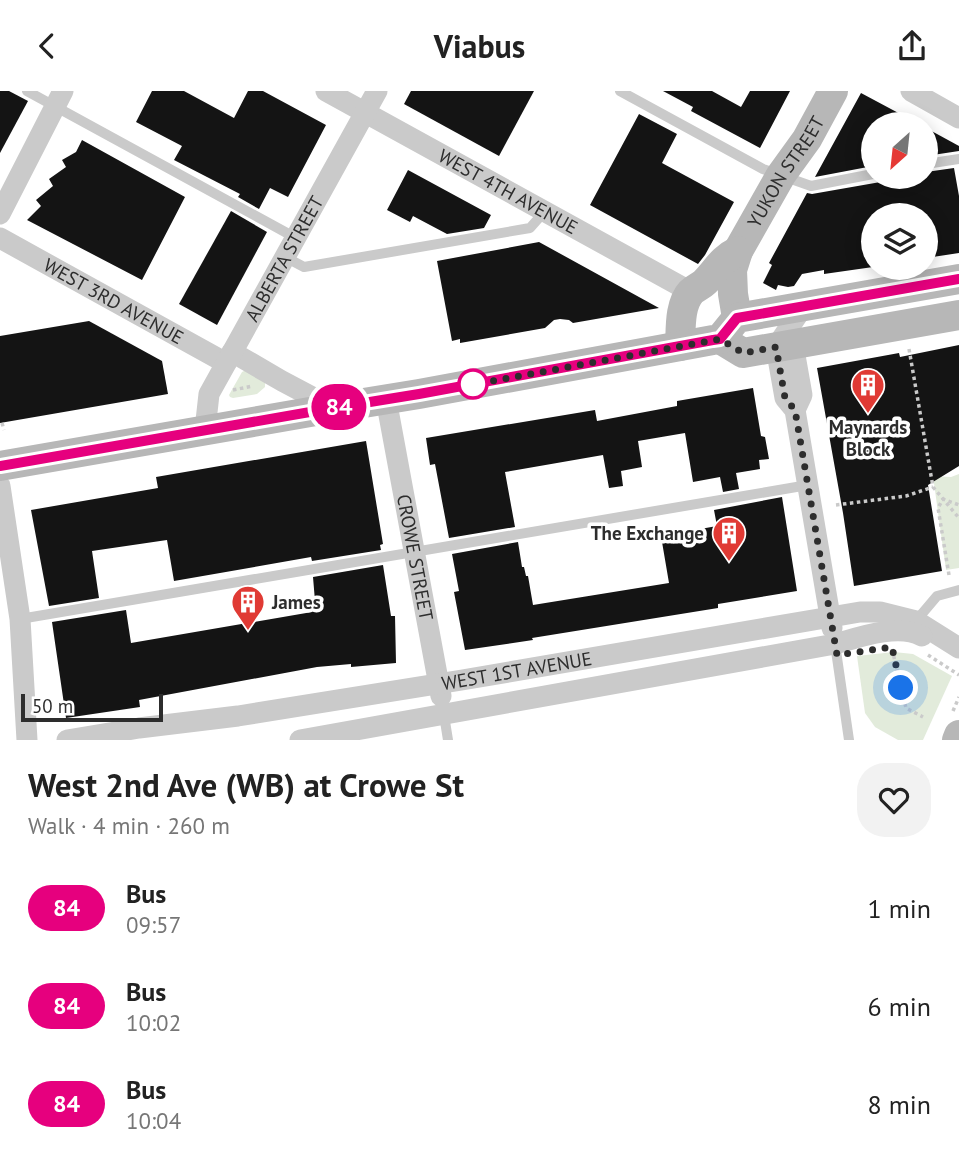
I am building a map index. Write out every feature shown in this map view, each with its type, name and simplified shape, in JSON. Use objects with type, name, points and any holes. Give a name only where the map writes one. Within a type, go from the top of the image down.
[{"type":"main road","name":"YUKON STREET","points":[[728,329],[733,294],[732,270],[737,251],[781,175],[807,139],[833,91]]},
{"type":"main road","name":"YUKON STREET","points":[[691,292],[705,282],[725,257],[737,251]]},
{"type":"main road","points":[[0,466],[680,346],[803,307],[959,279]]},
{"type":"main road","points":[[680,346],[683,308],[691,292]]},
{"type":"main road","points":[[728,329],[743,353],[959,315]]},
{"type":"main road","points":[[957,740],[959,735]]},
{"type":"street","name":"WEST 4TH AVENUE","points":[[326,91],[691,292]]},
{"type":"street","name":"ALBERTA STREET","points":[[205,430],[209,394],[377,91]]},
{"type":"street","points":[[911,91],[959,118]]},
{"type":"street","points":[[0,214],[59,99]]},
{"type":"street","name":"WEST 3RD AVENUE","points":[[0,238],[229,358],[333,408]]},
{"type":"street","points":[[803,307],[784,345],[785,398],[795,410],[835,644]]},
{"type":"street","name":"CROWE STREET","points":[[386,399],[444,715]]},
{"type":"street","points":[[0,486],[20,619],[27,740]]},
{"type":"street","name":"WEST 1ST AVENUE","points":[[67,740],[439,684],[860,612],[880,613],[902,636]]},
{"type":"street","points":[[902,636],[917,633],[959,659]]},
{"type":"street","name":"WEST 1ST AVENUE","points":[[300,740],[835,644],[864,635],[902,636],[959,648]]},
{"type":"lane","points":[[27,91],[59,99],[296,238]]},
{"type":"lane","points":[[620,91],[763,169],[811,186],[861,176]]},
{"type":"lane","points":[[938,162],[959,159]]},
{"type":"lane","points":[[285,257],[304,267],[530,229],[545,211]]},
{"type":"lane","points":[[20,619],[808,485]]},
{"type":"lane","points":[[902,636],[937,596],[959,590]]},
{"type":"lane","points":[[835,644],[849,740]]},
{"type":"lane","points":[[444,715],[448,740]]},
{"type":"path","points":[[909,347],[933,487],[959,518]]},
{"type":"path","points":[[232,390],[254,386]]},
{"type":"path","points":[[2,423],[4,430]]},
{"type":"path","points":[[836,505],[906,496],[933,487]]},
{"type":"path","points":[[943,499],[959,505]]},
{"type":"path","points":[[943,499],[938,508],[949,575]]},
{"type":"path","points":[[881,648],[902,636],[906,708],[923,717]]},
{"type":"path","points":[[925,653],[959,675]]},
{"type":"green space","points":[[246,370],[265,381],[265,387],[257,394],[230,397],[242,372]]},
{"type":"green space","points":[[959,474],[959,568],[946,570],[933,476],[951,477]]},
{"type":"green space","points":[[894,652],[913,654],[952,676],[923,740],[898,740],[875,727],[865,713],[857,656]]},
{"type":"building","points":[[0,91],[9,91],[28,101],[0,153]]},
{"type":"building","points":[[152,91],[184,91],[234,118],[248,91],[263,91],[326,125],[288,197],[270,188],[259,209],[238,197],[240,194],[174,160],[182,146],[136,122]]},
{"type":"building","points":[[411,91],[534,91],[499,156],[404,104]]},
{"type":"building","points":[[663,91],[712,91],[741,107],[750,91],[790,91],[760,148],[691,111],[693,107]]},
{"type":"building","points":[[861,93],[897,112],[861,112],[861,168],[815,177]]},
{"type":"building","points":[[639,114],[677,134],[662,163],[734,202],[698,264],[590,205]]},
{"type":"building","points":[[938,135],[959,146],[959,151],[938,154]]},
{"type":"building","points":[[82,140],[185,197],[142,280],[27,220],[41,206],[36,200],[53,186],[49,179],[66,167],[62,160],[76,152]]},
{"type":"building","points":[[954,168],[959,196],[959,253],[938,256],[938,203],[861,203],[861,269],[802,274],[794,286],[778,285],[776,290],[763,283],[772,265],[769,263],[807,193],[861,185],[861,189],[938,189],[938,170]]},
{"type":"building","points":[[408,170],[491,215],[484,228],[447,234],[413,216],[410,222],[387,210]]},
{"type":"building","points":[[231,211],[267,232],[217,325],[179,304]]},
{"type":"building","points":[[539,242],[659,308],[573,323],[560,319],[554,320],[545,328],[460,343],[460,339],[452,341],[437,261]]},
{"type":"building","points":[[89,321],[162,361],[168,394],[0,423],[0,336]]},
{"type":"building","points":[[959,345],[959,466],[928,485],[942,571],[854,586],[817,368],[899,353],[900,357]]},
{"type":"building","points":[[753,388],[761,436],[765,437],[769,459],[759,460],[760,469],[736,473],[739,489],[723,492],[720,477],[693,482],[685,433],[638,441],[642,467],[621,471],[623,486],[609,488],[603,455],[505,472],[515,527],[449,538],[435,464],[430,465],[426,438],[595,410],[597,421],[677,406],[677,401]]},
{"type":"building","points":[[366,441],[383,544],[380,545],[381,550],[312,561],[311,557],[174,581],[167,540],[92,551],[99,598],[49,606],[31,510],[158,488],[156,477]]},
{"type":"building","points":[[782,497],[797,591],[718,604],[718,608],[465,650],[454,592],[459,591],[452,554],[518,542],[533,605],[669,583],[661,536],[717,526],[714,510]]},
{"type":"building","name":"James","points":[[383,565],[391,616],[395,616],[396,663],[317,667],[139,700],[140,707],[66,718],[52,622],[126,610],[131,643],[312,612],[311,601],[315,601],[313,577]]},
{"type":"bus line","name":"84","points":[[0,466],[720,339],[737,318],[959,279]]},
{"type":"place","name":"Maynards Block","points":[[868,415]]},
{"type":"place","name":"The Exchange","points":[[729,563]]},
{"type":"place","name":"James","points":[[248,632]]},
{"type":"route","points":[[473,384],[471,385],[720,339],[743,353],[776,347],[785,398],[795,410],[837,655],[892,647],[901,688]]}]
